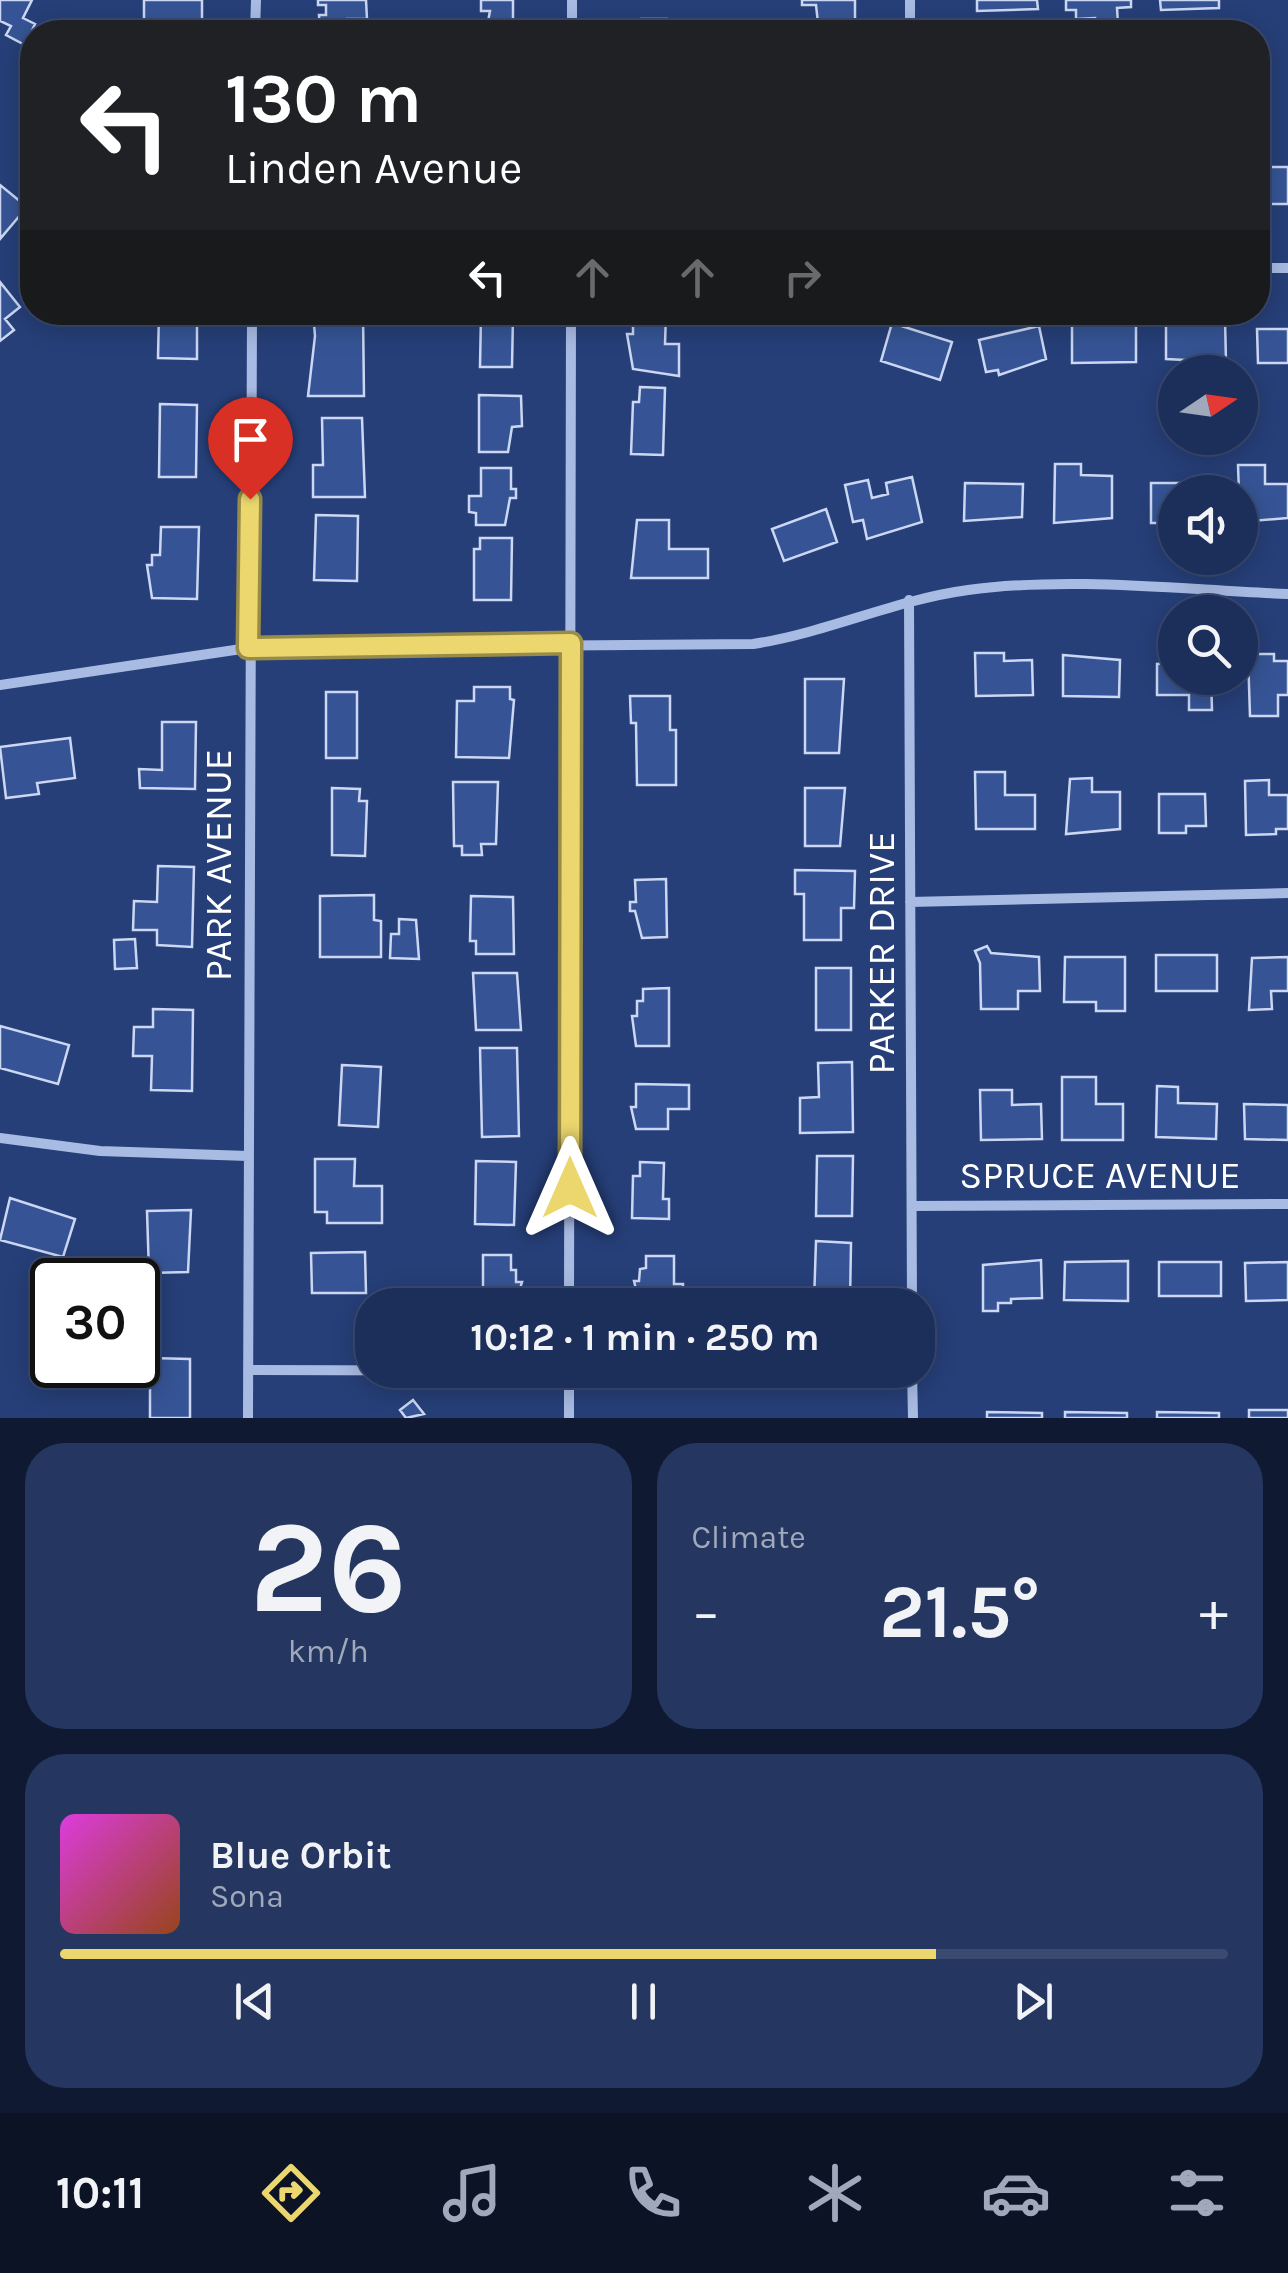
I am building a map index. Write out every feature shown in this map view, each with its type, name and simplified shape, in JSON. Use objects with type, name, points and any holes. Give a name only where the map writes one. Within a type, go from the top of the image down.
[{"type":"street","name":"PARK AVENUE","points":[[248,1418],[252,325]]},
{"type":"street","points":[[570,1288],[571,325]]},
{"type":"street","points":[[0,685],[248,648],[753,644],[785,639],[909,600],[1038,585],[1288,594]]},
{"type":"street","name":"PARKER DRIVE","points":[[909,600],[912,1288]]},
{"type":"street","points":[[910,902],[1288,893]]},
{"type":"street","points":[[0,1138],[100,1151],[248,1156]]},
{"type":"street","name":"SPRUCE AVENUE","points":[[912,1206],[1288,1204]]},
{"type":"street","points":[[248,1370],[355,1370]]},
{"type":"street","points":[[569,1388],[569,1418]]},
{"type":"street","points":[[912,1388],[912,1418]]},
{"type":"building","points":[[0,0],[32,0],[23,18],[27,20],[20,20],[20,42],[6,35],[11,26],[0,21]]},
{"type":"building","points":[[144,0],[202,0],[202,20],[144,20]]},
{"type":"building","points":[[318,0],[366,0],[367,19],[319,20],[319,15],[326,15],[326,5],[318,5]]},
{"type":"building","points":[[481,0],[513,0],[513,20],[488,20],[490,11],[481,11]]},
{"type":"building","points":[[802,0],[855,0],[855,20],[818,20],[816,5],[802,5]]},
{"type":"building","points":[[977,0],[1037,0],[1038,9],[977,11]]},
{"type":"building","points":[[1066,0],[1131,0],[1131,7],[1117,8],[1118,20],[1076,19],[1076,10],[1066,10]]},
{"type":"building","points":[[1160,0],[1219,0],[1219,8],[1161,10]]},
{"type":"building","points":[[1270,167],[1288,167],[1288,204],[1270,204]]},
{"type":"building","points":[[0,185],[20,201],[20,215],[0,239]]},
{"type":"building","points":[[0,282],[20,307],[5,319],[14,330],[0,341]]},
{"type":"building","points":[[159,325],[197,325],[197,359],[158,358]]},
{"type":"building","points":[[314,325],[363,325],[364,396],[308,396]]},
{"type":"building","points":[[481,325],[513,325],[512,367],[480,367]]},
{"type":"building","points":[[633,325],[666,325],[665,344],[679,344],[679,376],[633,369],[627,334],[633,334]]},
{"type":"building","points":[[891,325],[952,342],[940,380],[881,361]]},
{"type":"building","points":[[1072,325],[1136,325],[1136,362],[1072,363]]},
{"type":"building","points":[[1166,325],[1225,325],[1226,355],[1166,355]]},
{"type":"building","points":[[1039,326],[1046,359],[999,375],[998,370],[986,372],[979,340]]},
{"type":"building","points":[[1257,329],[1288,329],[1288,363],[1258,363]]},
{"type":"building","points":[[640,387],[665,388],[663,455],[631,454],[633,402],[639,402]]},
{"type":"building","points":[[479,395],[521,396],[522,426],[512,427],[508,452],[479,452]]},
{"type":"building","points":[[160,404],[197,405],[196,477],[159,477]]},
{"type":"building","points":[[322,418],[362,418],[365,497],[313,497],[313,465],[323,465]]},
{"type":"building","points":[[1055,464],[1081,464],[1081,475],[1112,476],[1112,518],[1054,523]]},
{"type":"building","points":[[1238,465],[1265,465],[1265,484],[1288,484],[1288,518],[1258,520],[1258,475],[1238,475]]},
{"type":"building","points":[[481,468],[511,468],[511,489],[516,489],[516,498],[510,498],[505,525],[476,525],[476,513],[469,512],[469,496],[481,496]]},
{"type":"building","points":[[912,477],[922,522],[867,539],[863,520],[853,522],[845,485],[868,480],[872,498],[888,494],[886,483]]},
{"type":"building","points":[[965,483],[1023,484],[1022,517],[964,521]]},
{"type":"building","points":[[1151,483],[1158,483],[1158,523],[1151,523]]},
{"type":"building","points":[[826,509],[837,542],[784,561],[772,529]]},
{"type":"building","points":[[316,515],[358,516],[357,581],[314,580]]},
{"type":"building","points":[[637,520],[669,520],[669,549],[708,549],[708,578],[631,578]]},
{"type":"building","points":[[161,527],[199,527],[197,599],[152,598],[147,565],[152,565],[152,555],[160,555]]},
{"type":"building","points":[[480,538],[512,538],[511,600],[474,600],[474,549],[480,549]]},
{"type":"building","points":[[975,653],[1004,653],[1004,661],[1032,660],[1033,695],[976,696]]},
{"type":"building","points":[[1258,654],[1274,654],[1274,661],[1288,661],[1288,695],[1278,695],[1278,716],[1250,716],[1249,695],[1258,695]]},
{"type":"building","points":[[1063,655],[1120,660],[1119,697],[1063,696]]},
{"type":"building","points":[[805,679],[844,679],[839,753],[805,753]]},
{"type":"building","points":[[474,687],[510,687],[510,699],[514,700],[509,758],[456,757],[457,701],[474,701]]},
{"type":"building","points":[[326,692],[357,692],[357,758],[326,758]]},
{"type":"building","points":[[1189,695],[1212,695],[1212,710],[1189,710]]},
{"type":"building","points":[[630,696],[670,696],[670,730],[676,730],[676,785],[637,785],[636,723],[631,723]]},
{"type":"building","points":[[162,722],[196,722],[195,789],[140,788],[139,769],[162,770]]},
{"type":"building","points":[[70,738],[75,778],[37,783],[39,794],[6,798],[0,747]]},
{"type":"building","points":[[975,772],[1005,772],[1005,795],[1035,795],[1035,829],[976,829]]},
{"type":"building","points":[[1092,778],[1092,792],[1120,792],[1120,829],[1066,834],[1070,779]]},
{"type":"building","points":[[1269,780],[1269,795],[1288,795],[1288,829],[1276,829],[1276,834],[1246,835],[1245,781]]},
{"type":"building","points":[[453,782],[498,782],[496,844],[481,844],[482,855],[462,855],[462,846],[454,846]]},
{"type":"building","points":[[332,788],[360,789],[359,801],[367,801],[365,856],[332,855]]},
{"type":"building","points":[[805,788],[845,788],[840,846],[805,846]]},
{"type":"building","points":[[1159,794],[1205,794],[1206,826],[1186,826],[1186,833],[1159,833]]},
{"type":"building","points":[[158,866],[194,867],[192,947],[157,945],[157,930],[133,930],[134,901],[157,902]]},
{"type":"building","points":[[795,870],[855,871],[854,908],[841,908],[841,940],[804,940],[804,894],[795,894]]},
{"type":"building","points":[[666,879],[667,937],[642,938],[635,911],[630,911],[630,902],[636,902],[635,880]]},
{"type":"building","points":[[374,895],[374,920],[381,921],[381,957],[320,957],[320,896]]},
{"type":"building","points":[[471,896],[513,897],[514,954],[476,954],[476,941],[470,941]]},
{"type":"building","points":[[399,919],[416,920],[419,959],[390,958],[391,934],[399,934]]},
{"type":"building","points":[[135,939],[137,968],[115,969],[114,940]]},
{"type":"building","points":[[987,946],[991,953],[1039,957],[1040,991],[1018,991],[1018,1009],[981,1009],[980,963],[975,951]]},
{"type":"building","points":[[1156,955],[1217,955],[1217,991],[1156,991]]},
{"type":"building","points":[[1065,957],[1125,957],[1125,1011],[1096,1011],[1096,1002],[1064,1002]]},
{"type":"building","points":[[1288,957],[1288,991],[1271,991],[1272,1009],[1249,1010],[1252,958]]},
{"type":"building","points":[[816,968],[851,968],[851,1030],[816,1030]]},
{"type":"building","points":[[473,973],[517,973],[521,1030],[476,1030]]},
{"type":"building","points":[[669,988],[669,1046],[636,1046],[632,1016],[637,1016],[637,1001],[643,1001],[643,989]]},
{"type":"building","points":[[153,1009],[193,1010],[192,1091],[151,1090],[152,1056],[133,1056],[134,1027],[153,1027]]},
{"type":"building","points":[[0,1026],[69,1045],[58,1084],[0,1068]]},
{"type":"building","points":[[480,1048],[517,1048],[519,1136],[482,1137]]},
{"type":"building","points":[[852,1062],[853,1132],[800,1133],[800,1098],[819,1097],[818,1063]]},
{"type":"building","points":[[342,1065],[381,1067],[378,1127],[339,1125]]},
{"type":"building","points":[[1062,1077],[1096,1077],[1096,1104],[1123,1104],[1123,1140],[1062,1140]]},
{"type":"building","points":[[636,1084],[689,1085],[689,1109],[668,1109],[668,1129],[636,1129],[631,1107],[636,1107]]},
{"type":"building","points":[[1157,1086],[1178,1087],[1178,1103],[1217,1104],[1216,1139],[1156,1137]]},
{"type":"building","points":[[980,1090],[1012,1090],[1012,1105],[1041,1104],[1042,1139],[981,1140]]},
{"type":"building","points":[[1244,1104],[1288,1105],[1288,1140],[1245,1139]]},
{"type":"building","points":[[817,1156],[853,1156],[852,1216],[816,1216]]},
{"type":"building","points":[[315,1159],[355,1159],[354,1186],[382,1186],[382,1223],[327,1223],[327,1212],[315,1212]]},
{"type":"building","points":[[476,1161],[516,1162],[514,1225],[475,1224]]},
{"type":"building","points":[[640,1162],[664,1163],[663,1199],[669,1199],[669,1219],[632,1218],[633,1176],[640,1176]]},
{"type":"building","points":[[10,1198],[75,1219],[63,1257],[0,1240]]},
{"type":"building","points":[[191,1210],[188,1272],[160,1273],[160,1258],[149,1258],[147,1211]]},
{"type":"building","points":[[816,1241],[851,1243],[850,1288],[814,1288]]},
{"type":"building","points":[[365,1252],[366,1288],[355,1288],[355,1293],[312,1293],[311,1253]]},
{"type":"building","points":[[483,1255],[511,1255],[511,1270],[516,1270],[516,1282],[522,1282],[520,1288],[483,1288]]},
{"type":"building","points":[[646,1256],[674,1256],[674,1284],[683,1284],[683,1288],[636,1288],[634,1281],[639,1281],[640,1269],[646,1268]]},
{"type":"building","points":[[1041,1260],[1042,1298],[1011,1299],[1011,1303],[998,1303],[998,1311],[983,1311],[983,1265]]},
{"type":"building","points":[[1128,1261],[1128,1301],[1064,1300],[1065,1262]]},
{"type":"building","points":[[1159,1262],[1221,1262],[1221,1296],[1159,1296]]},
{"type":"building","points":[[1288,1262],[1288,1300],[1246,1301],[1245,1263]]},
{"type":"building","points":[[160,1358],[190,1359],[190,1418],[150,1418],[150,1388],[160,1388]]},
{"type":"building","points":[[413,1400],[424,1414],[406,1418],[400,1410]]},
{"type":"building","points":[[1249,1410],[1288,1410],[1288,1418],[1249,1418]]},
{"type":"building","points":[[987,1412],[1042,1413],[1042,1418],[987,1418]]},
{"type":"building","points":[[1065,1412],[1127,1413],[1127,1418],[1065,1418]]},
{"type":"building","points":[[1157,1412],[1219,1413],[1219,1418],[1157,1418]]},
{"type":"route","points":[[250,499],[248,648],[571,643],[570,1188]]}]
